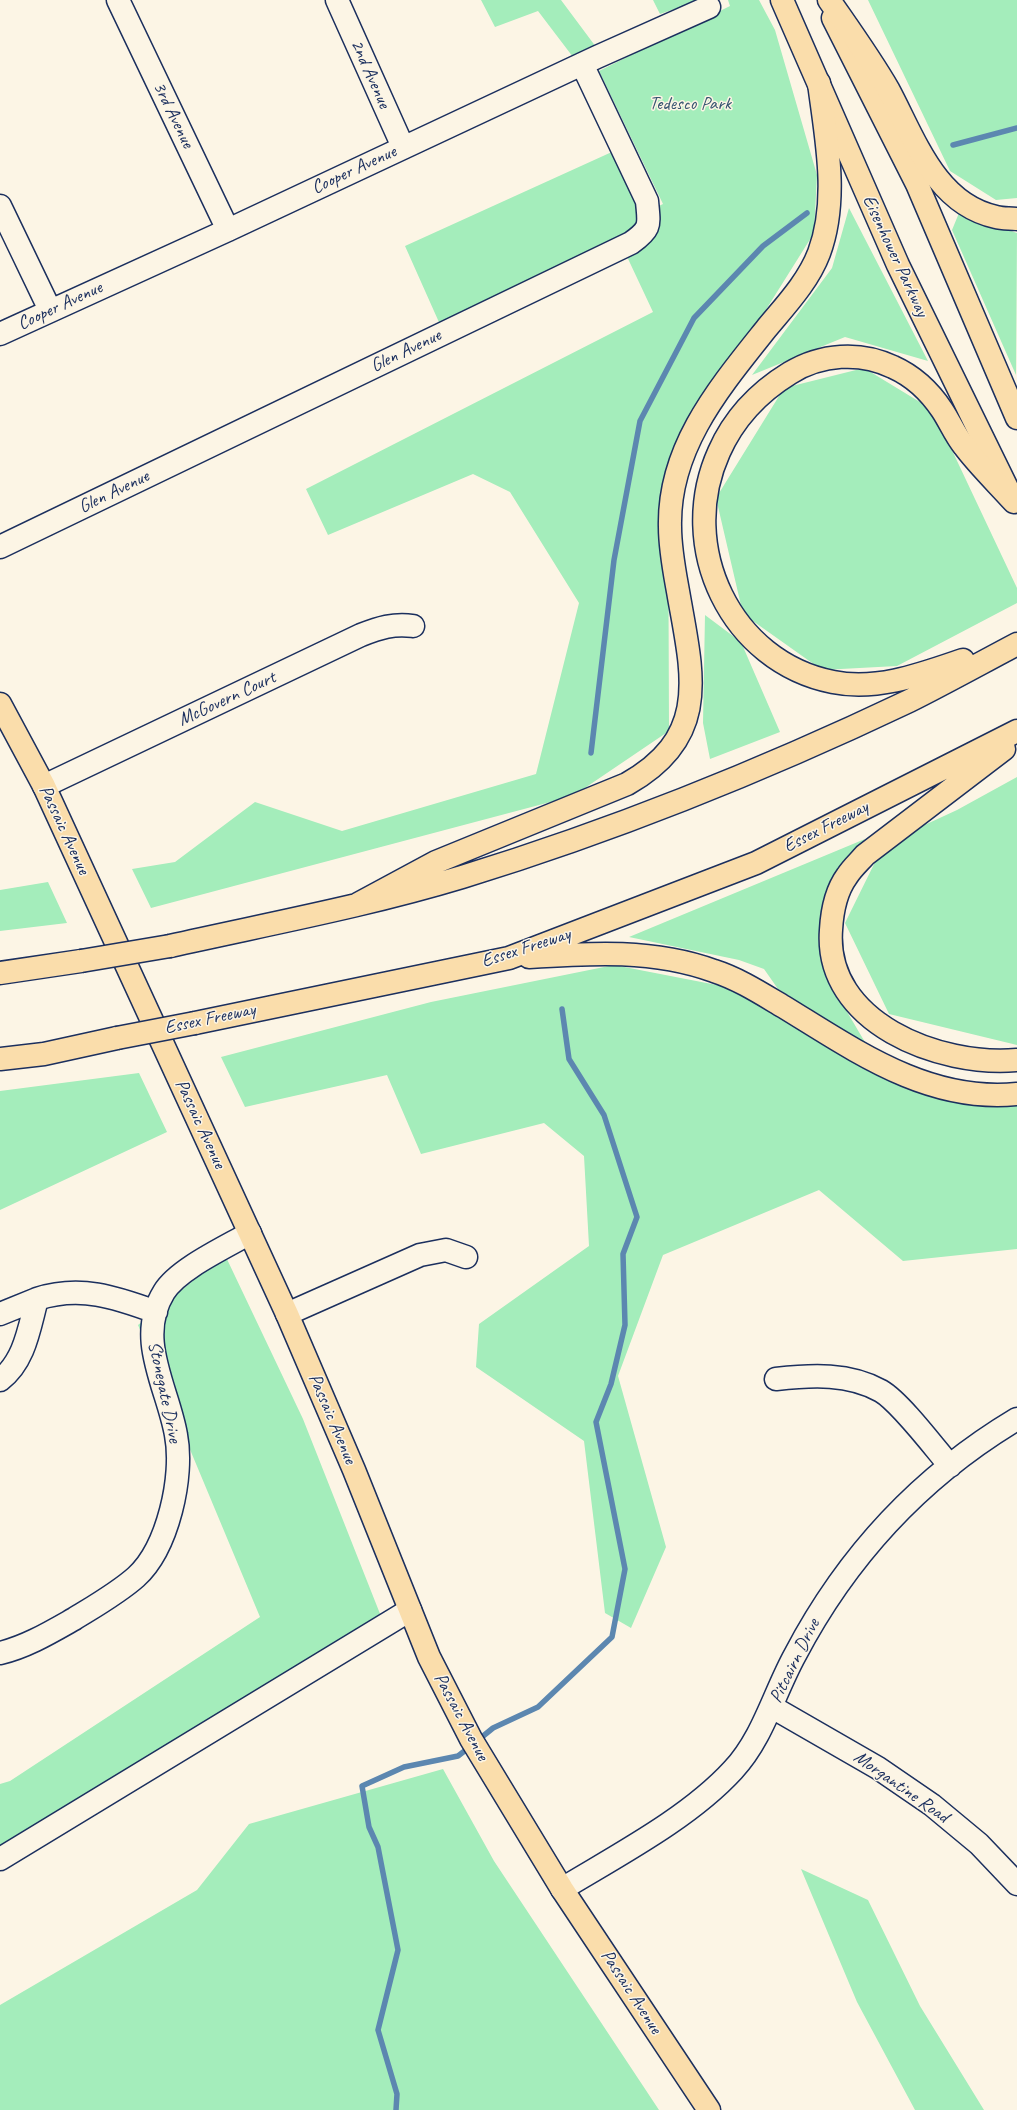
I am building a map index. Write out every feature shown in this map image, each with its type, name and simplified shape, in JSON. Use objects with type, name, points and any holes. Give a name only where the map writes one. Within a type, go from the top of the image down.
[{"type":"main road","name":"Eisenhower Parkway","points":[[782,0],[898,265],[1015,505]]},
{"type":"main road","points":[[824,0],[920,191],[1017,418]]},
{"type":"main road","points":[[829,0],[887,88],[930,170],[946,188],[977,210],[995,217],[1017,219]]},
{"type":"main road","points":[[358,904],[436,862],[627,784],[648,772],[676,742],[684,726],[690,707],[691,687],[688,648],[673,559],[670,528],[670,501],[676,474],[686,446],[713,398],[810,272],[819,252],[828,212],[830,185],[828,155],[819,83]]},
{"type":"main road","points":[[1015,505],[963,445],[942,410],[928,392],[908,375],[892,366],[873,360],[853,356],[831,357],[796,370],[777,381],[759,395],[742,414],[719,452],[711,476],[706,502],[705,527],[707,549],[716,584],[740,628],[773,658],[813,677],[835,683],[860,684],[912,678],[1017,643]]},
{"type":"main road","points":[[0,973],[170,946],[358,904],[460,878],[559,846],[652,812],[782,760],[911,700],[1017,643]]},
{"type":"main road","name":"Passaic Avenue","points":[[0,704],[44,786],[287,1314],[354,1470],[429,1657],[475,1747],[562,1889],[709,2110]]},
{"type":"main road","name":"Essex Freeway","points":[[0,1059],[44,1054],[509,958],[756,863],[1017,731]]},
{"type":"main road","points":[[1017,739],[865,855],[846,876],[837,895],[832,917],[830,940],[833,962],[846,991],[862,1010],[880,1025],[899,1036],[941,1053],[983,1060],[1017,1060]]},
{"type":"main road","points":[[509,958],[602,953],[664,958],[691,963],[741,982],[870,1059],[921,1083],[966,1094],[1017,1094]]},
{"type":"street","name":"3rd Avenue","points":[[118,0],[228,230]]},
{"type":"street","name":"2nd Avenue","points":[[337,0],[403,147]]},
{"type":"street","name":"Cooper Avenue","points":[[0,334],[228,230],[582,64],[709,8]]},
{"type":"street","name":"Glen Avenue","points":[[0,547],[631,243],[645,233],[649,222],[647,201],[582,64]]},
{"type":"street","points":[[0,206],[50,310]]},
{"type":"street","name":"McGovern Court","points":[[44,786],[361,635],[381,627],[399,624],[413,626]]},
{"type":"street","name":"Stonegate Drive","points":[[0,1653],[9,1651],[52,1632],[104,1601],[137,1576],[158,1547],[171,1510],[177,1477],[177,1437],[153,1354],[151,1333],[156,1312],[164,1292],[178,1276],[250,1233]]},
{"type":"street","points":[[287,1314],[420,1255],[446,1250],[466,1257]]},
{"type":"street","points":[[0,1314],[55,1293],[78,1292],[116,1297],[156,1312]]},
{"type":"street","points":[[0,1380],[11,1372],[21,1356],[37,1299]]},
{"type":"street","points":[[776,1379],[809,1375],[832,1376],[857,1381],[882,1391],[897,1405],[950,1466]]},
{"type":"street","name":"Pitcairn Drive","points":[[562,1889],[665,1825],[704,1798],[734,1770],[772,1707],[793,1657],[821,1607],[854,1560],[892,1516],[950,1466],[1017,1419]]},
{"type":"street","points":[[0,1859],[410,1610]]},
{"type":"street","name":"Morgantine Road","points":[[772,1707],[878,1768],[932,1805],[979,1844],[1017,1884]]},
{"type":"green space","points":[[481,0],[561,0],[596,47],[573,57],[538,11],[495,27]]},
{"type":"green space","points":[[653,0],[701,0],[660,14]]},
{"type":"green space","name":"Tedesco Park","points":[[728,0],[759,0],[775,30],[817,175],[814,233],[668,466],[669,731],[573,796],[151,908],[132,869],[175,862],[255,802],[342,831],[536,774],[579,603],[510,492],[473,474],[328,535],[306,489],[653,312],[622,246],[442,329],[405,246],[614,151],[644,213],[663,204],[599,71],[730,6]]},
{"type":"green space","points":[[868,0],[1017,0],[1017,198],[996,200],[950,171]]},
{"type":"green space","points":[[849,208],[928,361],[845,337],[752,375],[832,268]]},
{"type":"green space","points":[[959,213],[1017,233],[1016,375],[952,230]]},
{"type":"green space","points":[[864,368],[933,410],[1017,588],[1017,603],[897,666],[822,670],[743,614],[716,498],[784,388]]},
{"type":"green space","points":[[705,615],[741,642],[780,732],[710,759],[703,723]]},
{"type":"green space","points":[[1017,777],[1017,1045],[889,1014],[845,923],[880,852],[905,834],[957,810]]},
{"type":"green space","points":[[865,839],[840,870],[827,899],[822,922],[822,943],[826,964],[833,984],[867,1045],[778,989],[764,969],[739,960],[629,937]]},
{"type":"green space","points":[[48,882],[67,923],[0,931],[0,890]]},
{"type":"green space","points":[[614,965],[727,987],[868,1071],[950,1102],[1017,1102],[1017,1249],[903,1261],[819,1190],[663,1255],[618,1376],[666,1547],[631,1628],[605,1613],[584,1441],[476,1367],[479,1324],[589,1246],[584,1156],[544,1123],[421,1154],[387,1075],[245,1107],[221,1057],[431,1002]]},
{"type":"green space","points":[[139,1073],[167,1132],[0,1210],[0,1091]]},
{"type":"green space","points":[[225,1255],[303,1419],[388,1634],[0,1855],[0,1784],[10,1781],[260,1617],[138,1325]]},
{"type":"green space","points":[[443,1769],[494,1861],[659,2110],[0,2110],[0,2005],[197,1890],[249,1824]]},
{"type":"green space","points":[[801,1869],[868,1900],[920,2006],[984,2110],[915,2110],[857,2002]]},
{"type":"waterway","points":[[953,145],[1017,128]]},
{"type":"waterway","points":[[591,753],[614,560],[640,421],[694,318],[763,246],[807,213]]},
{"type":"waterway","points":[[477,1741],[493,1728],[538,1707],[612,1637],[625,1569],[596,1422],[611,1384],[625,1325],[623,1254],[637,1217],[604,1115],[569,1059],[562,1009]]},
{"type":"waterway","points":[[396,2110],[397,2094],[378,2030],[398,1950],[378,1847],[369,1827],[362,1786],[404,1767],[458,1756],[471,1746]]}]
